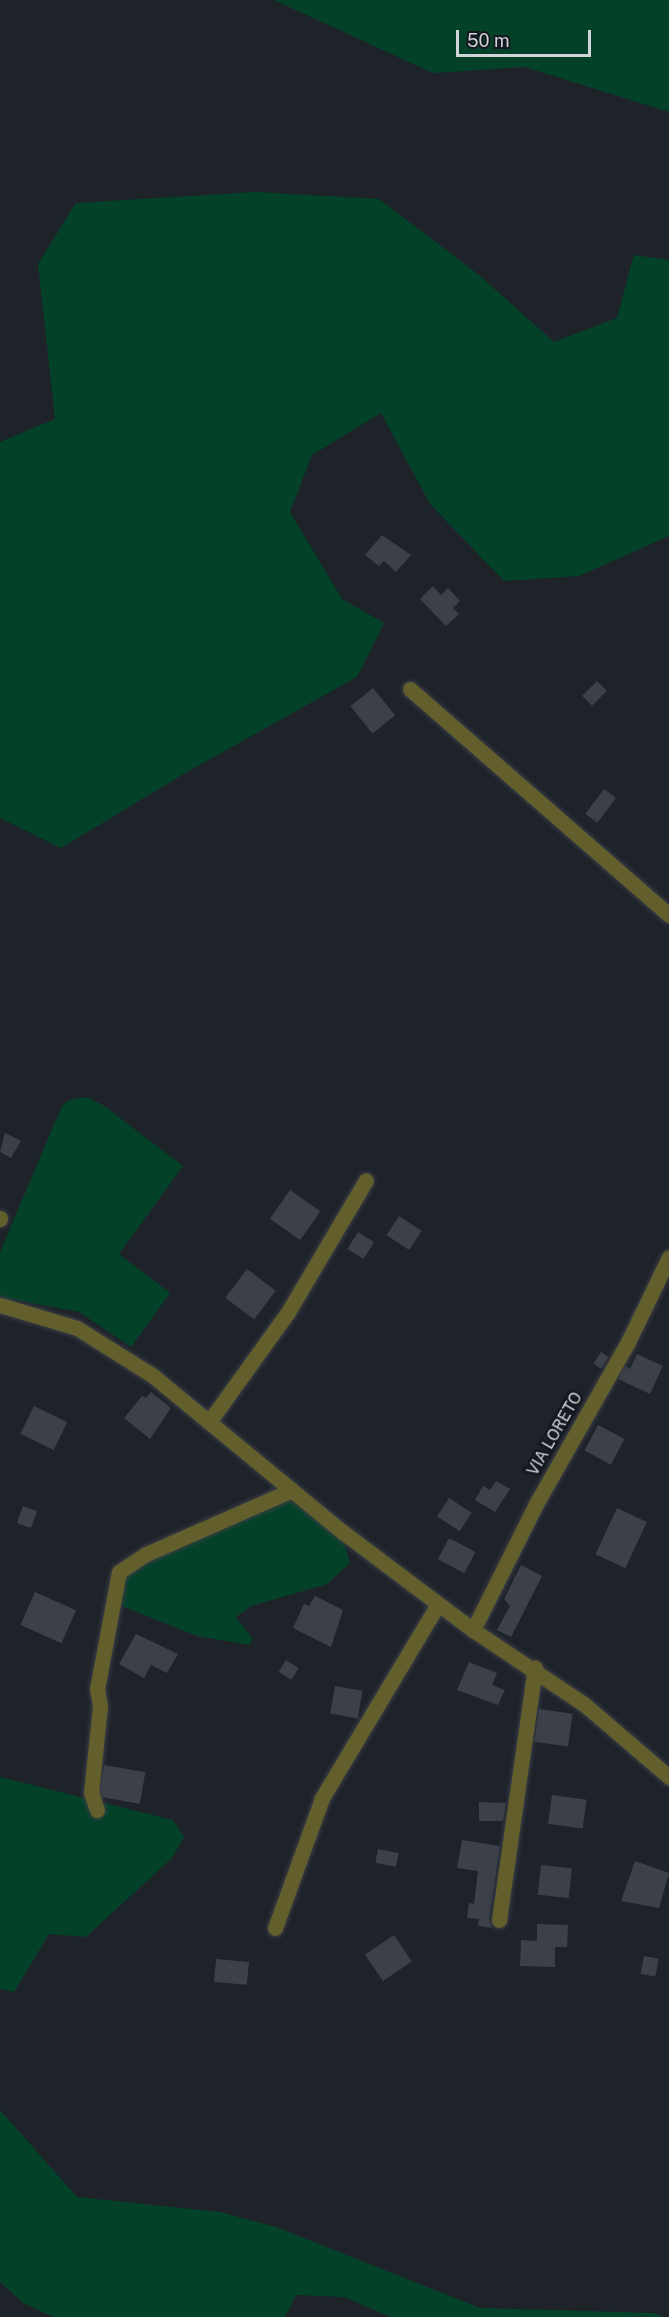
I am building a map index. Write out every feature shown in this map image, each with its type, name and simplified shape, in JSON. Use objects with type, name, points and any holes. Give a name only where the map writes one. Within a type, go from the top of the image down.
[{"type":"street","points":[[410,689],[669,915]]},
{"type":"street","points":[[209,1422],[288,1312],[366,1180]]},
{"type":"street","name":"VIA LORETO","points":[[473,1630],[536,1504],[628,1342],[669,1257]]},
{"type":"street","points":[[0,1305],[45,1316],[88,1334],[152,1375],[292,1490],[438,1604],[473,1630],[535,1668],[669,1778]]},
{"type":"street","points":[[97,1810],[92,1793],[100,1706],[97,1689],[119,1572],[146,1554],[292,1490]]},
{"type":"street","points":[[275,1928],[322,1798],[438,1604]]},
{"type":"street","points":[[499,1920],[535,1668]]},
{"type":"green space","points":[[274,0],[669,0],[669,112],[525,67],[433,73]]},
{"type":"green space","points":[[256,192],[379,199],[479,275],[554,342],[617,318],[634,255],[669,260],[669,536],[579,576],[504,581],[430,504],[381,413],[312,455],[290,512],[342,599],[384,623],[357,677],[187,772],[61,848],[0,818],[0,442],[55,419],[38,264],[76,203]]},
{"type":"green space","points":[[87,1097],[103,1105],[183,1166],[119,1254],[170,1293],[131,1347],[79,1312],[0,1297],[0,1252],[62,1106],[69,1100]]},
{"type":"green space","points":[[287,1497],[344,1542],[350,1563],[327,1584],[251,1606],[236,1617],[253,1639],[249,1645],[197,1636],[122,1606],[120,1596],[127,1569]]},
{"type":"green space","points":[[0,1777],[173,1820],[184,1837],[172,1858],[86,1937],[49,1934],[14,1992],[0,1989]]},
{"type":"green space","points":[[0,2110],[77,2197],[220,2212],[276,2227],[480,2308],[654,2313],[665,2317],[391,2317],[344,2297],[296,2295],[285,2317],[54,2317],[23,2303],[0,2282]]},
{"type":"building","points":[[382,535],[411,555],[396,572],[384,561],[379,566],[365,555]]},
{"type":"building","points":[[433,586],[441,595],[448,588],[460,601],[453,608],[459,614],[446,626],[420,599]]},
{"type":"building","points":[[597,681],[607,691],[592,706],[582,696]]},
{"type":"building","points":[[373,688],[395,715],[372,733],[350,706]]},
{"type":"building","points":[[604,789],[616,798],[597,823],[585,814]]},
{"type":"building","points":[[5,1133],[21,1141],[11,1158],[0,1152]]},
{"type":"building","points":[[290,1190],[320,1211],[300,1240],[270,1219]]},
{"type":"building","points":[[399,1216],[422,1231],[409,1250],[386,1235]]},
{"type":"building","points":[[358,1232],[374,1242],[364,1259],[347,1249]]},
{"type":"building","points":[[247,1269],[276,1291],[254,1319],[225,1298]]},
{"type":"building","points":[[601,1352],[609,1357],[601,1369],[594,1364]]},
{"type":"building","points":[[637,1354],[663,1366],[650,1394],[618,1379],[625,1366],[630,1369]]},
{"type":"building","points":[[151,1392],[171,1408],[150,1439],[124,1418],[142,1396],[146,1398]]},
{"type":"building","points":[[34,1406],[67,1422],[54,1450],[20,1434]]},
{"type":"building","points":[[598,1425],[624,1439],[611,1465],[584,1451]]},
{"type":"building","points":[[496,1481],[510,1489],[495,1512],[475,1500],[483,1486],[490,1490]]},
{"type":"building","points":[[449,1498],[472,1513],[460,1531],[437,1516]]},
{"type":"building","points":[[23,1506],[37,1511],[31,1528],[17,1523]]},
{"type":"building","points":[[617,1508],[647,1522],[625,1568],[595,1554]]},
{"type":"building","points":[[449,1538],[475,1552],[464,1573],[438,1559]]},
{"type":"building","points":[[521,1565],[542,1576],[511,1637],[497,1630],[510,1606],[504,1599]]},
{"type":"building","points":[[35,1592],[76,1610],[61,1643],[20,1625]]},
{"type":"building","points":[[315,1596],[343,1610],[331,1647],[293,1628],[304,1604],[309,1606]]},
{"type":"building","points":[[136,1634],[178,1654],[167,1673],[151,1665],[144,1678],[119,1664]]},
{"type":"building","points":[[286,1660],[299,1668],[291,1680],[279,1672]]},
{"type":"building","points":[[469,1662],[497,1673],[492,1685],[505,1690],[498,1705],[457,1690]]},
{"type":"building","points":[[335,1686],[363,1691],[358,1718],[330,1714]]},
{"type":"building","points":[[539,1709],[573,1714],[568,1746],[534,1742]]},
{"type":"building","points":[[104,1765],[145,1772],[140,1804],[98,1797]]},
{"type":"building","points":[[552,1795],[587,1800],[583,1829],[548,1824]]},
{"type":"building","points":[[479,1802],[506,1803],[503,1821],[479,1821]]},
{"type":"building","points":[[462,1840],[500,1846],[489,1919],[492,1928],[478,1926],[479,1919],[467,1918],[469,1903],[474,1904],[478,1871],[457,1868]]},
{"type":"building","points":[[378,1849],[399,1853],[396,1867],[375,1863]]},
{"type":"building","points":[[635,1861],[669,1873],[659,1908],[621,1901]]},
{"type":"building","points":[[541,1865],[572,1868],[569,1898],[538,1895]]},
{"type":"building","points":[[537,1924],[568,1925],[567,1947],[555,1947],[555,1967],[520,1966],[521,1940],[537,1941]]},
{"type":"building","points":[[394,1935],[412,1962],[383,1981],[365,1955]]},
{"type":"building","points":[[644,1956],[659,1959],[655,1977],[641,1974]]},
{"type":"building","points":[[216,1959],[249,1962],[247,1985],[214,1982]]}]
